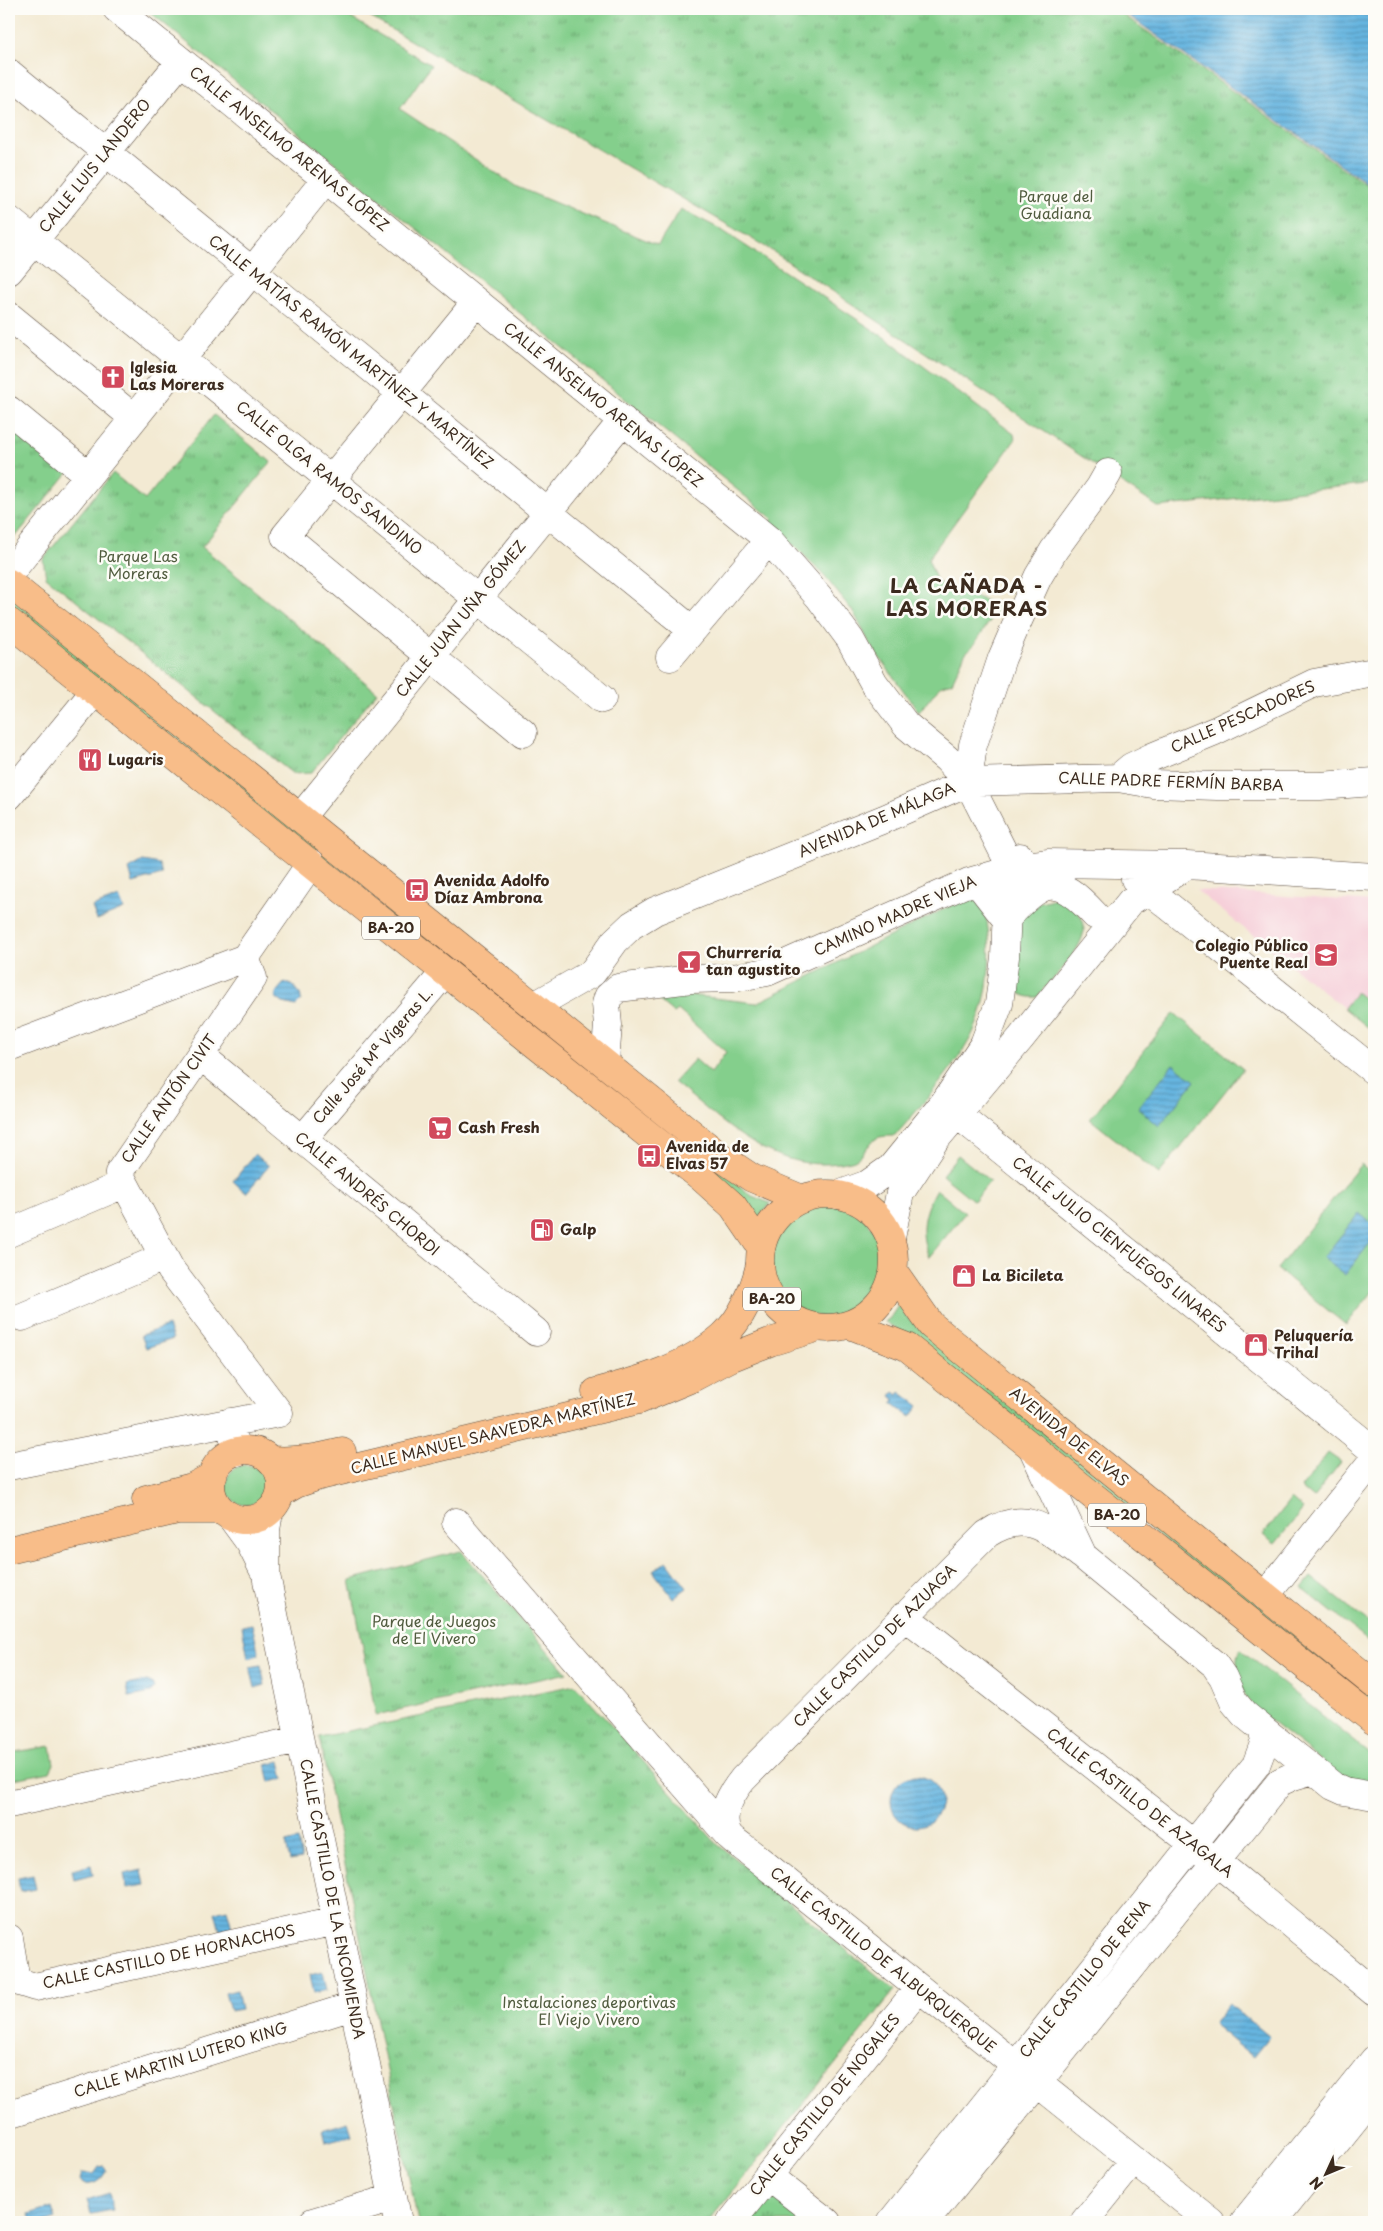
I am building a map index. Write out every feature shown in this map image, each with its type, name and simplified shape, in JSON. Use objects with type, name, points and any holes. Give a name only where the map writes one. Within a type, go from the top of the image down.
[{"type":"main road","name":"BA-20","points":[[9,584],[722,1158],[752,1178],[802,1198]]},
{"type":"main road","name":"BA-20","points":[[9,622],[733,1206],[760,1256],[764,1285],[778,1307],[796,1322],[816,1328],[840,1328],[850,1325],[873,1312],[887,1294],[894,1272],[894,1252],[891,1238],[881,1220],[857,1201],[838,1195],[818,1194],[802,1198],[785,1209],[767,1231],[760,1256]]},
{"type":"main road","name":"CALLE MANUEL SAAVEDRA MARTÍNEZ","points":[[270,1460],[287,1462],[312,1459],[550,1404],[656,1374],[694,1356],[723,1336],[742,1311],[754,1288],[760,1256]]},
{"type":"main road","name":"AVENIDA DE ELVAS","points":[[894,1272],[931,1325],[1374,1684]]},
{"type":"main road","name":"AVENIDA DE ELVAS","points":[[850,1325],[907,1347],[1374,1721]]},
{"type":"main road","name":"CALLE MANUEL SAAVEDRA MARTÍNEZ","points":[[275,1502],[296,1484],[316,1477],[639,1400],[692,1378],[730,1358],[770,1342],[816,1328]]},
{"type":"main road","points":[[9,1550],[178,1510],[226,1513],[248,1520],[260,1518],[275,1502],[281,1486],[278,1471],[270,1460],[260,1453],[248,1450],[237,1452],[222,1460],[212,1476],[213,1498],[226,1513]]},
{"type":"main road","points":[[9,1532],[173,1493],[192,1487],[212,1476]]},
{"type":"street","name":"CALLE ANSELMO ARENAS LÓPEZ","points":[[117,9],[769,540],[819,596],[850,639],[874,683],[906,725],[974,782],[1018,868]]},
{"type":"street","name":"CALLE LUIS LANDERO","points":[[9,271],[181,61]]},
{"type":"street","name":"CALLE MATÍAS RAMÓN MARTÍNEZ Y MARTÍNEZ","points":[[9,73],[692,630]]},
{"type":"street","points":[[9,574],[326,179]]},
{"type":"street","name":"CALLE OLGA RAMOS SANDINO","points":[[9,220],[602,699]]},
{"type":"street","points":[[476,302],[285,536],[523,732]]},
{"type":"street","points":[[9,316],[134,418]]},
{"type":"street","points":[[9,410],[88,475]]},
{"type":"street","name":"CALLE JUAN UÑA GÓMEZ","points":[[300,818],[622,420]]},
{"type":"street","name":"AVENIDA DE MÁLAGA","points":[[534,1006],[590,973],[615,941],[632,925],[655,911],[974,782],[973,745],[1002,658],[1018,621],[1038,577],[1054,550],[1108,473]]},
{"type":"street","points":[[670,657],[769,540]]},
{"type":"street","name":"CALLE PESCADORES","points":[[1118,778],[1130,767],[1215,731],[1314,684],[1374,672]]},
{"type":"street","points":[[9,796],[95,691]]},
{"type":"street","name":"CALLE PADRE FERMÍN BARBA","points":[[974,782],[1118,778],[1153,784],[1217,786],[1320,786],[1374,782]]},
{"type":"street","name":"CAMINO MADRE VIEJA","points":[[612,996],[690,979],[733,978],[767,972],[969,882],[1018,868],[1047,863],[1187,865],[1374,877]]},
{"type":"street","points":[[1114,863],[1374,1071]]},
{"type":"street","points":[[9,1047],[245,958],[311,864]]},
{"type":"street","points":[[1063,864],[1091,896],[1095,915],[1093,946]]},
{"type":"street","points":[[891,1238],[900,1193],[935,1140],[1131,901],[1187,865]]},
{"type":"street","points":[[838,1195],[868,1184],[890,1168],[944,1103],[984,1044],[999,1004],[1005,957],[1006,919],[1011,891],[1018,868]]},
{"type":"street","points":[[969,882],[981,887],[1006,919]]},
{"type":"street","points":[[1006,919],[1033,892],[1049,885],[1066,888],[1079,898],[1095,915]]},
{"type":"street","name":"CALLE ANTÓN CIVIT","points":[[230,1422],[279,1413],[170,1270],[119,1173],[253,978],[245,958]]},
{"type":"street","name":"Calle José Mª Vigeras L.","points":[[302,1140],[445,972]]},
{"type":"street","points":[[590,973],[596,990],[612,996],[605,1063]]},
{"type":"street","points":[[1000,994],[1014,1005],[1041,1013]]},
{"type":"street","name":"CALLE ANDRÉS CHORDI","points":[[200,1055],[536,1332]]},
{"type":"street","name":"CALLE JULIO CIENFUEGOS LINARES","points":[[957,1114],[1374,1451]]},
{"type":"street","points":[[9,1233],[124,1184]]},
{"type":"street","points":[[22,1317],[164,1257]]},
{"type":"street","points":[[9,1466],[230,1422],[237,1452]]},
{"type":"street","name":"AVENIDA DE ELVAS","points":[[1032,1447],[1083,1556],[1214,1664],[1234,1702],[1262,1730],[1313,1770],[1344,1791],[1374,1796]]},
{"type":"street","points":[[1265,1596],[1374,1459]]},
{"type":"street","name":"CALLE CASTILLO DE LA ENCOMIENDA","points":[[275,1502],[266,1530],[266,1575],[395,2210]]},
{"type":"street","name":"CALLE CASTILLO DE LA ENCOMIENDA","points":[[226,1513],[250,1543],[266,1575]]},
{"type":"street","name":"CALLE CASTILLO DE AZUAGA","points":[[735,1841],[725,1820],[726,1804],[733,1791],[987,1534],[999,1526],[1010,1522],[1023,1521],[1046,1529],[1083,1556]]},
{"type":"street","name":"CALLE CASTILLO DE ALBURQUERQUE","points":[[456,1522],[735,1841],[1211,2222]]},
{"type":"street","name":"CALLE CASTILLO DE AZAGALA","points":[[904,1616],[1216,1862],[1374,1992]]},
{"type":"street","name":"CALLE CASTILLO DE RENA","points":[[891,2222],[1256,1765],[1265,1741],[1262,1730]]},
{"type":"street","points":[[9,1804],[299,1740]]},
{"type":"street","name":"CALLE CASTILLO DE RENA","points":[[925,2222],[1280,1782],[1313,1770]]},
{"type":"street","name":"CALLE CASTILLO DE HORNACHOS","points":[[9,1938],[16,1981],[35,1987],[336,1921]]},
{"type":"street","name":"CALLE CASTILLO DE NOGALES","points":[[731,2222],[918,1988]]},
{"type":"street","name":"CALLE MARTIN LUTERO KING","points":[[9,2114],[353,2006]]},
{"type":"street","points":[[1244,2222],[1374,2060]]},
{"type":"street","points":[[1272,2222],[1374,2095]]},
{"type":"street","points":[[1084,2222],[1134,2160]]},
{"type":"street","points":[[768,2176],[826,2222]]},
{"type":"street","points":[[314,2222],[395,2210]]},
{"type":"shaded area","name":"Colegio Público Puente Real","points":[[1196,890],[1374,902],[1374,1032],[1344,1008]]},
{"type":"green space","points":[[146,9],[336,9],[431,65],[400,109],[517,187],[658,245],[681,209],[720,229],[890,341],[1014,434],[1015,440],[928,559],[937,582],[1000,606],[975,643],[965,654],[952,682],[940,686],[919,712],[871,646],[854,613],[826,578],[797,548],[768,525],[773,519]]},
{"type":"green space","name":"Parque del Guadiana","points":[[356,9],[1115,9],[1374,190],[1374,483],[1158,507],[766,247]]},
{"type":"green space","name":"Parque Las Moreras","points":[[214,415],[271,462],[202,547],[377,692],[311,773],[293,774],[46,577],[43,559],[113,473],[145,500]]},
{"type":"green space","points":[[9,418],[71,469],[17,535],[9,537]]},
{"type":"green space","points":[[9,596],[752,1196],[770,1203],[757,1220],[9,612]]},
{"type":"green space","points":[[1060,897],[1082,919],[1084,928],[1082,938],[1077,949],[1061,971],[1037,997],[1029,997],[1020,993],[1013,985],[1019,924],[1029,905]]},
{"type":"green space","points":[[975,899],[983,904],[987,922],[990,959],[985,997],[980,1016],[964,1049],[931,1094],[895,1136],[877,1138],[855,1160],[824,1164],[799,1162],[776,1155],[734,1131],[674,1082],[695,1059],[711,1073],[726,1052],[678,1010],[674,1013],[651,994],[654,991],[757,1003],[962,900]]},
{"type":"green space","points":[[1356,992],[1374,1007],[1374,1032],[1344,1008]]},
{"type":"green space","points":[[1174,1013],[1243,1069],[1159,1174],[1090,1119]]},
{"type":"green space","points":[[958,1155],[990,1181],[974,1201],[942,1175]]},
{"type":"green space","points":[[1361,1164],[1374,1175],[1374,1290],[1346,1325],[1277,1269]]},
{"type":"green space","points":[[936,1189],[965,1213],[929,1257],[923,1230],[925,1214]]},
{"type":"green space","points":[[827,1205],[849,1209],[867,1221],[879,1239],[883,1261],[879,1283],[867,1301],[849,1313],[827,1317],[805,1313],[787,1301],[775,1283],[771,1261],[775,1239],[787,1221],[805,1209]]},
{"type":"green space","points":[[899,1304],[905,1315],[926,1335],[1374,1695],[1374,1708],[906,1334],[885,1322]]},
{"type":"green space","points":[[1328,1453],[1341,1462],[1313,1498],[1301,1488]]},
{"type":"green space","points":[[250,1465],[257,1468],[263,1474],[266,1485],[265,1493],[257,1502],[250,1505],[242,1505],[235,1502],[227,1493],[226,1481],[229,1474],[238,1466]]},
{"type":"green space","points":[[1291,1499],[1303,1509],[1275,1544],[1263,1535]]},
{"type":"green space","name":"Parque de Juegos de El Vivero","points":[[461,1551],[567,1673],[376,1715],[350,1580]]},
{"type":"green space","points":[[1311,1577],[1374,1627],[1374,1646],[1302,1588]]},
{"type":"green space","points":[[1240,1649],[1374,1757],[1374,1784],[1347,1781],[1255,1709],[1237,1685],[1237,1658]]},
{"type":"green space","name":"Instalaciones deportivas El Viejo Vivero","points":[[575,1685],[717,1844],[895,1990],[708,2222],[418,2222],[319,1737]]},
{"type":"green space","points":[[51,1746],[54,1764],[50,1772],[9,1780],[9,1753]]},
{"type":"green space","points":[[770,2190],[812,2222],[744,2222]]},
{"type":"water","points":[[1119,9],[1374,9],[1374,188]]},
{"type":"water","points":[[143,861],[159,864],[162,875],[133,883],[129,869]]},
{"type":"water","points":[[119,897],[124,909],[97,920],[92,907]]},
{"type":"water","points":[[285,982],[294,987],[300,994],[301,1001],[296,1006],[283,1003],[275,997],[277,991]]},
{"type":"water","points":[[1173,1064],[1195,1081],[1159,1126],[1138,1108]]},
{"type":"water","points":[[255,1154],[269,1166],[246,1193],[233,1181]]},
{"type":"water","points":[[1359,1213],[1374,1226],[1374,1238],[1345,1275],[1323,1258]]},
{"type":"water","points":[[168,1326],[173,1339],[146,1348],[141,1335]]},
{"type":"water","points":[[894,1392],[898,1395],[900,1392],[919,1406],[911,1417],[892,1403],[895,1400],[891,1396]]},
{"type":"water","points":[[667,1561],[687,1588],[673,1598],[653,1571]]},
{"type":"water","points":[[252,1624],[259,1655],[248,1658],[242,1626]]},
{"type":"water","points":[[261,1665],[265,1685],[255,1688],[250,1667]]},
{"type":"water","points":[[147,1681],[152,1683],[154,1688],[151,1693],[129,1697],[127,1685]]},
{"type":"water","points":[[280,1761],[284,1779],[270,1782],[266,1765]]},
{"type":"water","points":[[916,1776],[925,1778],[936,1787],[941,1801],[939,1810],[930,1821],[916,1826],[907,1824],[896,1815],[891,1801],[893,1792],[902,1781]]},
{"type":"water","points":[[298,1840],[302,1859],[290,1861],[286,1843]]},
{"type":"water","points":[[91,1865],[93,1875],[74,1880],[72,1870]]},
{"type":"water","points":[[142,1870],[145,1885],[127,1888],[124,1874]]},
{"type":"water","points":[[33,1875],[36,1889],[20,1892],[18,1878]]},
{"type":"water","points":[[227,1909],[232,1928],[220,1931],[215,1912]]},
{"type":"water","points":[[323,1972],[327,1990],[314,1993],[310,1975]]},
{"type":"water","points":[[237,1990],[241,2009],[230,2011],[225,1993]]},
{"type":"water","points":[[1229,2004],[1269,2037],[1253,2057],[1213,2024]]},
{"type":"water","points":[[348,2122],[352,2135],[325,2142],[322,2130]]},
{"type":"water","points":[[103,2166],[106,2171],[97,2182],[83,2184],[80,2180],[82,2173],[94,2174],[99,2167]]},
{"type":"water","points":[[109,2193],[113,2210],[91,2214],[87,2200]]},
{"type":"water","points":[[52,2207],[56,2219],[47,2222],[31,2222],[29,2214]]},
{"type":"place","name":"Iglesia Las Moreras","points":[[113,377]]},
{"type":"place","name":"Lugaris","points":[[90,760]]},
{"type":"place","name":"Avenida Adolfo Díaz Ambrona","points":[[417,890]]},
{"type":"place","name":"Colegio Público Puente Real","points":[[1326,955]]},
{"type":"place","name":"Churrería tan agustito","points":[[689,962]]},
{"type":"place","name":"Cash Fresh","points":[[440,1128]]},
{"type":"place","name":"Avenida de Elvas 57","points":[[649,1156]]},
{"type":"place","name":"Galp","points":[[542,1230]]},
{"type":"place","name":"La Bicileta","points":[[964,1276]]},
{"type":"place","name":"Peluquería Trihal","points":[[1256,1345]]},
{"type":"district","name":"LA CAÑADA - LAS MORERAS","points":[[967,598]]}]
